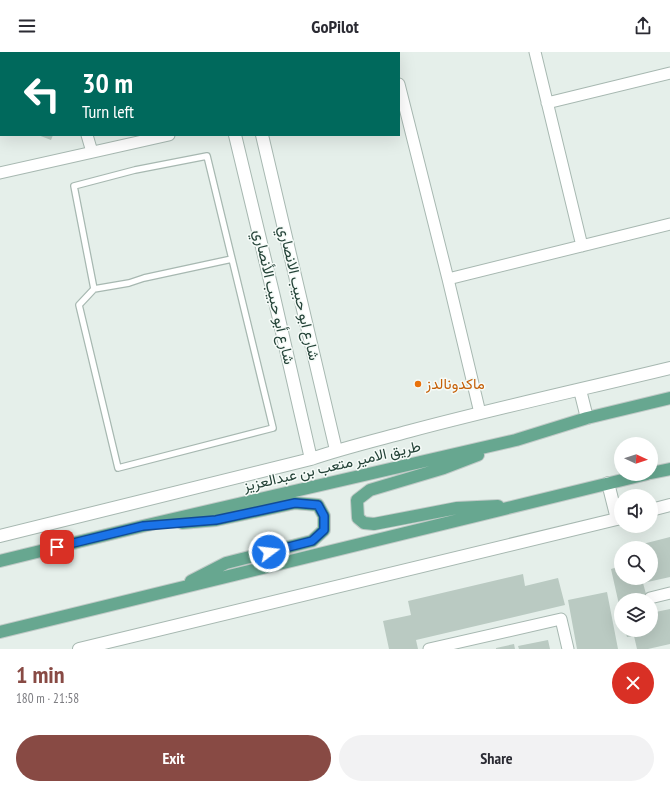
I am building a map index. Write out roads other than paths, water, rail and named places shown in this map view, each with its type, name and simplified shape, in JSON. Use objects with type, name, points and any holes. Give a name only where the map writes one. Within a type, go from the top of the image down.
[{"type":"main road","name":"طريق الامير متعب بن عبدالعزيز","points":[[0,561],[143,526],[516,440],[588,418],[670,398]]},
{"type":"main road","points":[[516,440],[444,468],[370,490],[356,500],[358,518],[364,522],[374,524],[457,508],[524,505]]},
{"type":"main road","points":[[658,472],[670,469]]},
{"type":"main road","points":[[0,632],[524,505],[617,481]]},
{"type":"main road","points":[[143,526],[216,520],[295,503],[318,505],[324,516],[324,530],[312,541],[226,563],[170,591]]},
{"type":"street","points":[[535,52],[582,246]]},
{"type":"street","points":[[547,103],[670,73]]},
{"type":"street","points":[[400,88],[480,413]]},
{"type":"street","points":[[87,136],[92,152]]},
{"type":"street","points":[[0,173],[165,136]]},
{"type":"street","name":"شارع أبو حبيب الأنصاري","points":[[235,136],[311,459]]},
{"type":"street","name":"شارع ابو حبيب الانصاري","points":[[262,136],[336,450]]},
{"type":"street","points":[[448,280],[670,224]]},
{"type":"street","points":[[0,536],[311,459],[336,450],[480,413],[670,368]]},
{"type":"street","points":[[580,390],[588,418]]},
{"type":"street","points":[[608,483],[614,502]]},
{"type":"street","points":[[658,508],[670,505]]},
{"type":"street","points":[[79,649],[614,519]]},
{"type":"street","points":[[658,596],[670,593]]},
{"type":"street","points":[[429,649],[561,619],[568,649]]},
{"type":"lane","points":[[94,290],[74,186],[135,170],[207,156],[232,259],[273,428],[118,468],[79,305],[94,290],[232,259]]},
{"type":"place","name":"ماكدونالدز","points":[[418,384]]}]
